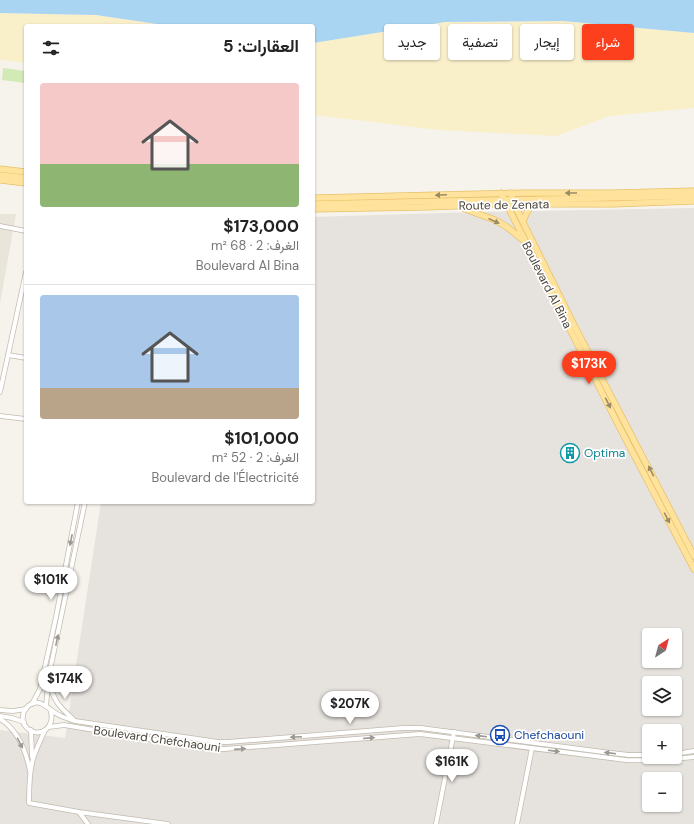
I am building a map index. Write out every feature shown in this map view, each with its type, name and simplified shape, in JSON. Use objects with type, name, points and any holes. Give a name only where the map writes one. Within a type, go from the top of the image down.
[{"type":"main road","points":[[0,169],[24,172]]},
{"type":"main road","points":[[0,177],[24,179]]},
{"type":"main road","points":[[0,177],[24,183]]},
{"type":"main road","name":"Route de Zenata","points":[[315,198],[501,193],[694,191]]},
{"type":"main road","name":"Boulevard Al Bina","points":[[501,193],[622,432],[694,569]]},
{"type":"main road","name":"Boulevard Al Bina","points":[[511,193],[523,222],[574,325],[694,556]]},
{"type":"main road","name":"Route de Zenata","points":[[514,202],[694,196]]},
{"type":"main road","name":"Route de Zenata","points":[[514,202],[532,204],[613,204],[694,200]]},
{"type":"main road","name":"Route de Zenata","points":[[315,206],[438,202],[613,202],[694,200]]},
{"type":"main road","name":"Route de Zenata","points":[[315,206],[458,206],[505,202]]},
{"type":"main road","points":[[523,222],[532,204]]},
{"type":"main road","points":[[458,206],[495,220],[508,227],[526,243]]},
{"type":"street","points":[[0,226],[24,231]]},
{"type":"street","points":[[0,392],[24,286]]},
{"type":"street","points":[[8,355],[24,358]]},
{"type":"street","points":[[0,416],[24,419]]},
{"type":"street","points":[[0,710],[13,711],[26,708],[32,704],[40,689],[56,617],[78,504]]},
{"type":"street","points":[[85,504],[49,675],[48,707],[52,714],[52,718],[51,723],[38,744],[33,760],[28,803],[79,812],[168,824]]},
{"type":"street","points":[[49,682],[53,697],[59,707],[75,720]]},
{"type":"street","name":"Boulevard Chefchaouni","points":[[32,704],[42,703],[62,716],[75,720],[224,742],[403,728],[425,728],[629,755],[642,755]]},
{"type":"street","points":[[26,708],[23,716],[25,725],[31,730],[33,760]]},
{"type":"street","points":[[0,718],[12,718],[24,722]]},
{"type":"street","points":[[0,718],[12,729],[20,741],[27,755],[31,773]]},
{"type":"street","name":"Boulevard Chefchaouni","points":[[31,730],[41,732],[47,728],[64,725],[224,750],[425,734],[637,761],[694,757]]},
{"type":"street","points":[[436,824],[454,732]]},
{"type":"street","points":[[517,824],[532,748]]},
{"type":"street","points":[[682,753],[694,751]]},
{"type":"street","points":[[79,812],[88,824]]},
{"type":"shaded area","points":[[694,208],[694,824],[0,824],[0,730],[65,738],[101,504],[315,504],[315,217]]},
{"type":"shaded area","points":[[0,214],[16,214],[0,304]]},
{"type":"green space","points":[[3,68],[24,71],[24,83],[2,80]]},
{"type":"sand","points":[[0,13],[96,15],[157,24],[24,24],[24,63],[0,60]]},
{"type":"sand","points":[[563,21],[596,24],[582,24],[582,60],[634,60],[634,28],[694,33],[694,108],[610,116],[556,136],[439,130],[315,115],[315,43],[384,32],[384,60],[440,60],[440,24],[432,24],[445,22]]},
{"type":"water","points":[[0,0],[694,0],[694,33],[634,28],[634,24],[596,24],[563,21],[445,22],[432,24],[384,24],[384,32],[315,43],[315,24],[157,24],[96,15],[0,13]]},
{"type":"place","name":"Optima","points":[[570,453]]},
{"type":"place","name":"Chefchaouni","points":[[500,735]]}]
